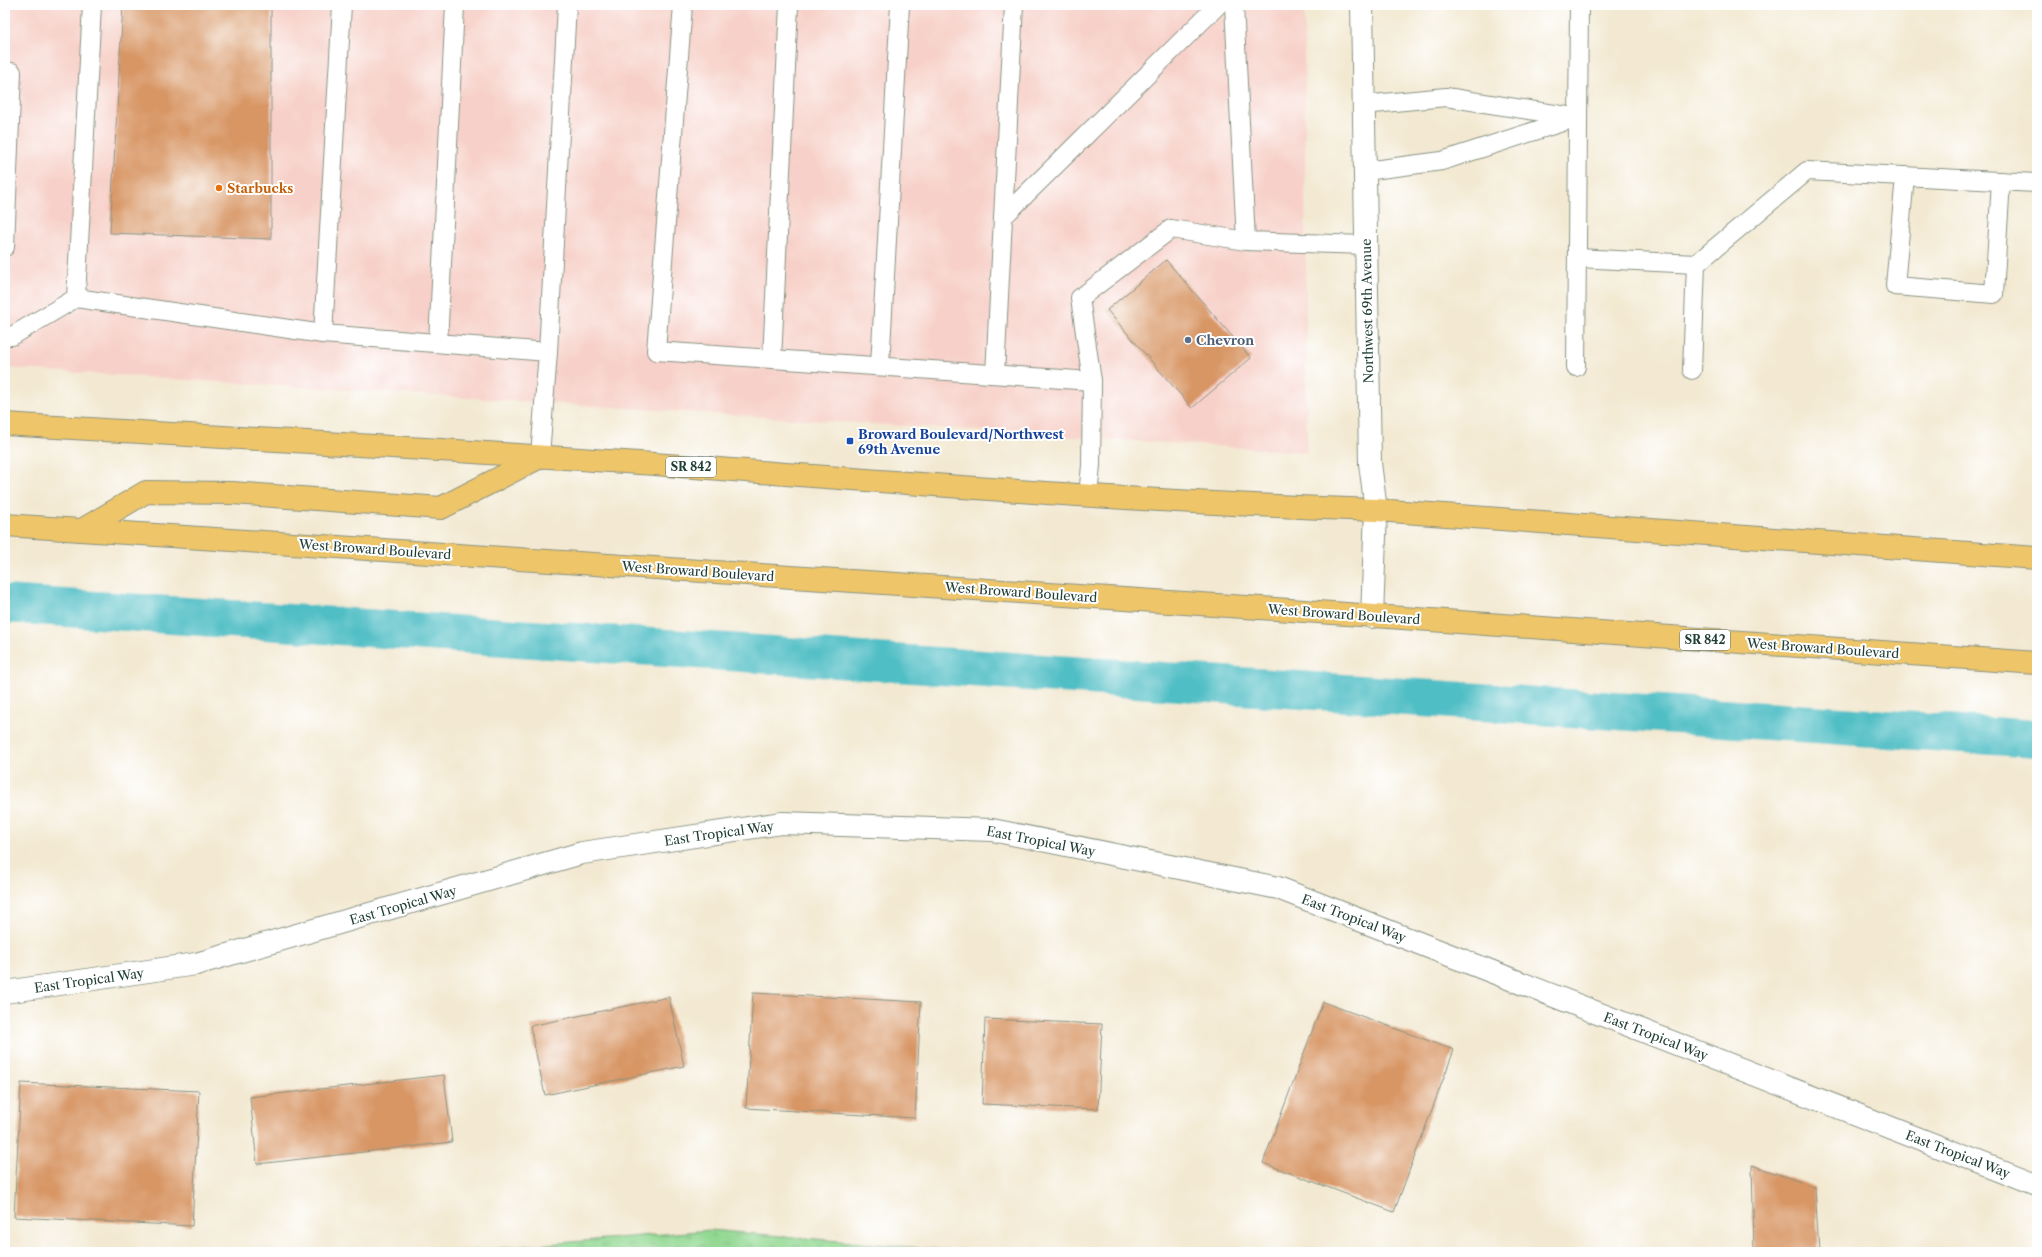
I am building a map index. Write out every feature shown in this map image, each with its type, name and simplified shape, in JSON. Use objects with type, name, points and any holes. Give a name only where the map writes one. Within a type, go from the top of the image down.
[{"type":"main road","name":"SR 842","points":[[5,424],[540,456],[1088,496],[1292,508],[1376,510],[2037,558]]},
{"type":"main road","points":[[82,530],[146,492],[232,493],[441,508],[540,456]]},
{"type":"main road","name":"West Broward Boulevard","points":[[5,525],[2037,663]]},
{"type":"street","name":"Northwest 69th Avenue","points":[[1362,5],[1370,463],[1376,510],[1372,617]]},
{"type":"street","name":"East Tropical Way","points":[[5,992],[196,964],[582,853],[782,823],[992,830],[1278,888],[2037,1185]]},
{"type":"lane","points":[[76,298],[92,5]]},
{"type":"lane","points":[[323,334],[342,5]]},
{"type":"lane","points":[[438,343],[455,5]]},
{"type":"lane","points":[[540,456],[548,352],[567,5]]},
{"type":"lane","points":[[683,5],[656,351],[1092,381]]},
{"type":"lane","points":[[772,359],[789,5]]},
{"type":"lane","points":[[880,366],[900,5]]},
{"type":"lane","points":[[995,374],[1014,5]]},
{"type":"lane","points":[[1003,218],[1218,5]]},
{"type":"lane","points":[[1234,5],[1246,241]]},
{"type":"lane","points":[[1576,367],[1579,5]]},
{"type":"lane","points":[[5,247],[12,72]]},
{"type":"lane","points":[[1363,105],[1446,97],[1578,117]]},
{"type":"lane","points":[[1365,171],[1442,161],[1578,117]]},
{"type":"lane","points":[[1577,258],[1696,264],[1807,171],[2036,183]]},
{"type":"lane","points":[[1905,176],[1895,286],[1994,294],[2001,181]]},
{"type":"lane","points":[[1088,496],[1091,465],[1092,381],[1080,298],[1171,229],[1246,241],[1366,245]]},
{"type":"lane","points":[[1692,370],[1696,264]]},
{"type":"lane","points":[[5,336],[12,336],[76,298],[323,334],[548,352]]},
{"type":"shaded area","points":[[5,5],[1304,5],[1307,452],[5,368]]},
{"type":"green space","points":[[710,1230],[968,1252],[456,1252]]},
{"type":"building","points":[[123,5],[271,5],[271,239],[110,233]]},
{"type":"building","points":[[1166,260],[1251,358],[1192,408],[1107,310]]},
{"type":"building","points":[[753,993],[921,1002],[915,1118],[746,1108]]},
{"type":"building","points":[[669,997],[684,1066],[545,1095],[530,1026]]},
{"type":"building","points":[[1323,1002],[1454,1050],[1394,1212],[1263,1163]]},
{"type":"building","points":[[985,1019],[1102,1024],[1098,1109],[982,1104]]},
{"type":"building","points":[[444,1075],[452,1142],[257,1164],[250,1097]]},
{"type":"building","points":[[21,1083],[199,1091],[192,1226],[14,1217]]},
{"type":"building","points":[[1752,1165],[1815,1187],[1819,1252],[1754,1252]]},
{"type":"waterway","points":[[5,604],[2037,739]]},
{"type":"place","name":"Starbucks","points":[[219,188]]},
{"type":"place","name":"Chevron","points":[[1188,340]]},
{"type":"place","name":"Broward Boulevard/Northwest 69th Avenue","points":[[850,441]]}]
